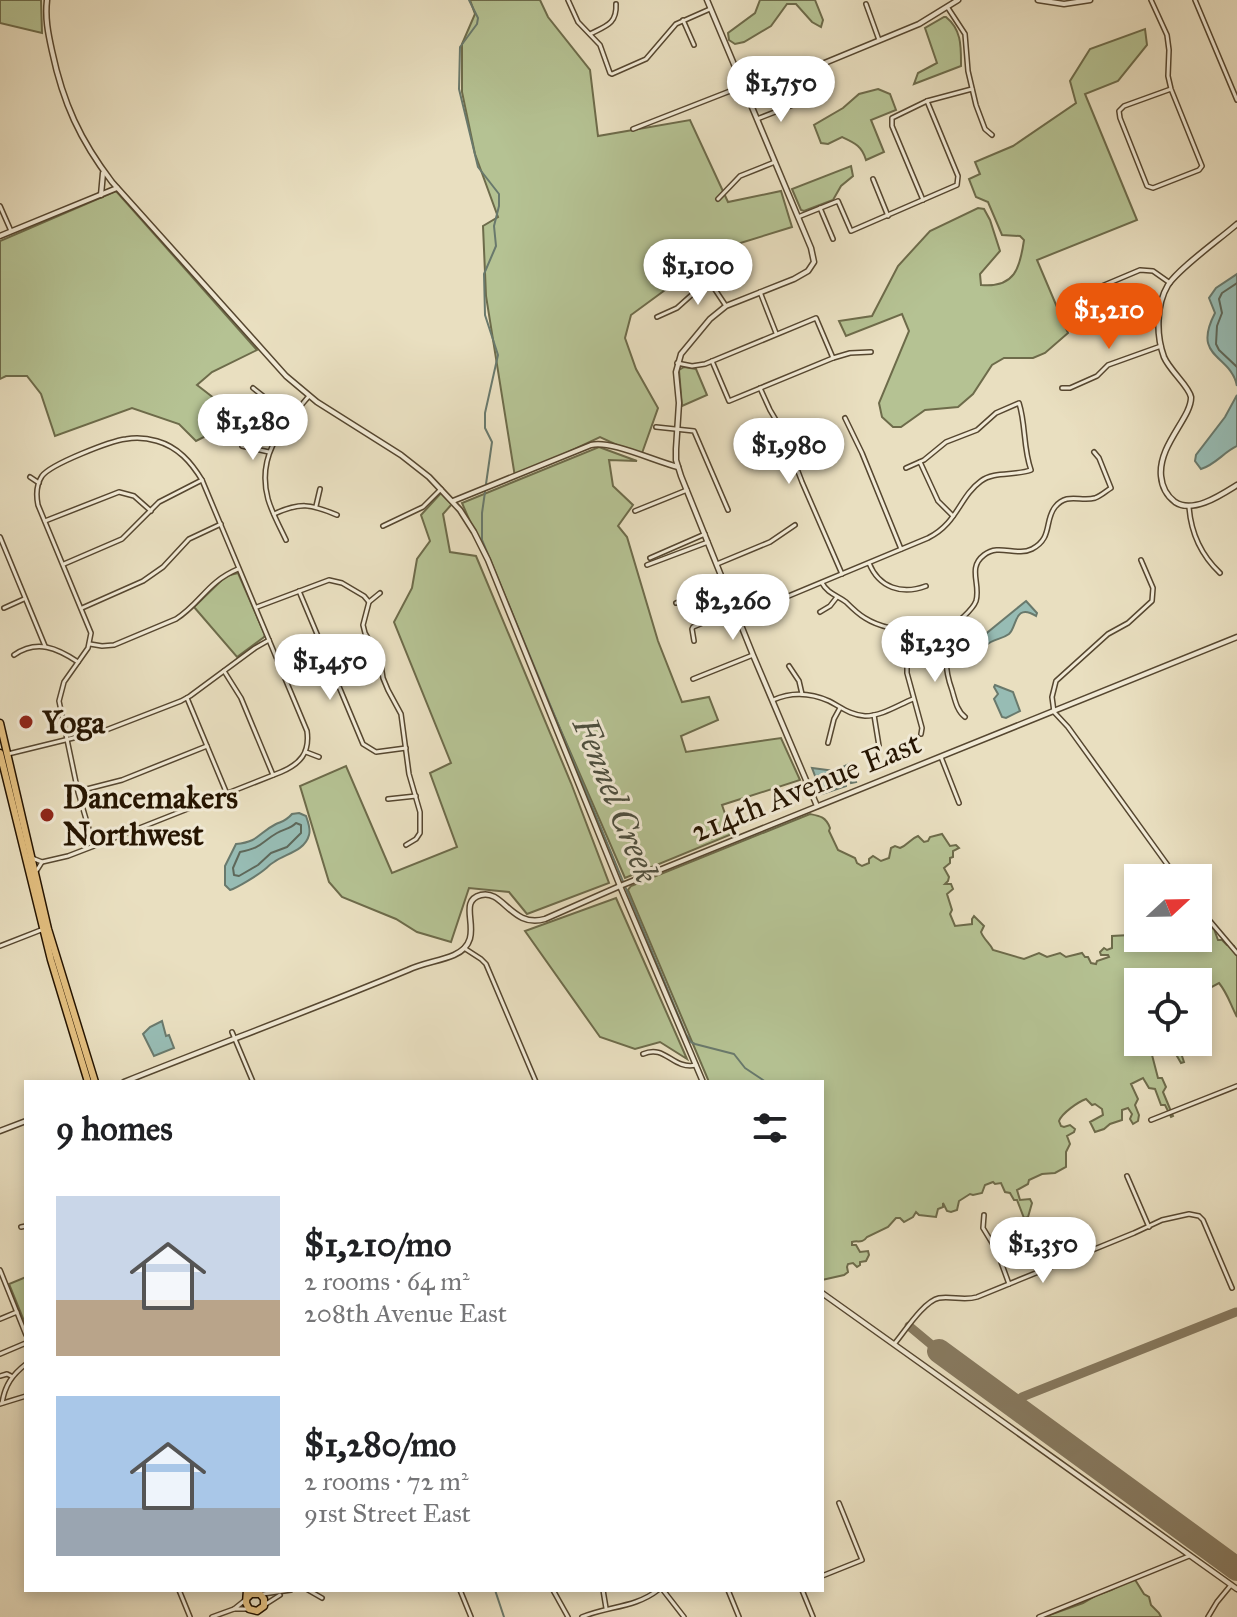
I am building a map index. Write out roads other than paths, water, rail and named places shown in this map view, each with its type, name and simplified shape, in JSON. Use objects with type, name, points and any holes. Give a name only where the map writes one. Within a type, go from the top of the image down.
[{"type":"main road","points":[[0,723],[3,754],[43,930],[87,1080]]},
{"type":"main road","points":[[3,754],[48,929],[94,1080]]},
{"type":"main road","points":[[252,1617],[246,1605],[247,1594],[259,1592],[264,1599],[259,1617]]},
{"type":"main road","points":[[249,1609],[257,1611],[263,1607]]},
{"type":"street","points":[[47,0],[47,28],[63,97],[81,137],[103,171],[269,358],[309,396],[342,420],[412,462],[453,501],[474,532],[702,1080]]},
{"type":"street","points":[[568,0],[578,22],[600,45],[610,73],[617,73],[646,59],[671,28],[710,9]]},
{"type":"street","points":[[707,0],[814,256],[808,271],[726,306],[703,327],[681,354],[677,363],[676,455],[678,467],[753,655],[817,806]]},
{"type":"street","points":[[747,95],[919,24],[958,0]]},
{"type":"street","points":[[1038,0],[1064,4],[1090,0]]},
{"type":"street","points":[[1151,0],[1167,35],[1171,89],[1202,166],[1199,170],[1151,188],[1147,186],[1119,111],[1122,107],[1171,89]]},
{"type":"street","points":[[1195,0],[1237,100]]},
{"type":"street","points":[[590,34],[611,22],[616,4]]},
{"type":"street","points":[[866,4],[879,40]]},
{"type":"street","points":[[948,8],[965,34],[972,89],[985,129],[992,135]]},
{"type":"street","points":[[683,20],[694,45]]},
{"type":"street","points":[[633,129],[743,86]]},
{"type":"street","points":[[923,200],[891,120],[895,115],[927,101],[972,89]]},
{"type":"street","points":[[798,217],[838,201],[851,231],[955,187],[959,182],[958,176],[927,101]]},
{"type":"street","points":[[757,119],[798,103],[805,104]]},
{"type":"street","points":[[718,199],[740,176],[775,162]]},
{"type":"street","points":[[101,195],[103,171]]},
{"type":"street","points":[[873,179],[888,216]]},
{"type":"street","points":[[0,236],[117,188]]},
{"type":"street","points":[[0,206],[11,231]]},
{"type":"street","points":[[820,208],[833,239]]},
{"type":"street","points":[[1237,224],[1170,283],[1159,312],[1159,336],[1168,365],[1191,398],[1163,454],[1161,466],[1165,490],[1173,500],[1189,507],[1237,485]]},
{"type":"street","points":[[1076,297],[1140,270],[1153,271],[1170,283]]},
{"type":"street","points":[[657,317],[677,308],[696,291],[729,271]]},
{"type":"street","points":[[710,282],[726,306]]},
{"type":"street","points":[[760,292],[777,334]]},
{"type":"street","points":[[677,363],[696,366],[712,361],[816,318],[833,358]]},
{"type":"street","points":[[1062,388],[1097,376],[1108,365],[1161,346]]},
{"type":"street","points":[[712,361],[729,401],[833,358],[871,352]]},
{"type":"street","points":[[253,388],[291,418]]},
{"type":"street","points":[[760,388],[785,437],[842,574]]},
{"type":"street","points":[[286,540],[268,499],[265,469],[275,439],[309,396]]},
{"type":"street","points":[[738,617],[934,535],[946,527],[975,486],[984,479],[1031,470],[1019,403],[996,413],[971,433],[946,442],[920,462],[906,468]]},
{"type":"street","points":[[845,418],[901,549]]},
{"type":"street","points":[[656,427],[694,431],[728,510]]},
{"type":"street","points":[[31,858],[42,862],[94,846],[292,767],[306,752],[307,731],[202,480],[189,461],[170,446],[146,439],[117,440],[53,467],[46,471],[39,483],[37,500],[91,633],[90,644],[64,682],[59,694],[59,707],[94,846]]},
{"type":"street","points":[[453,501],[599,443],[678,467]]},
{"type":"street","points":[[242,446],[269,452]]},
{"type":"street","points":[[965,717],[960,713],[946,672],[945,655],[955,628],[975,602],[974,570],[987,553],[1034,548],[1045,536],[1051,512],[1060,502],[1074,497],[1095,498],[1111,488],[1094,452]]},
{"type":"street","points":[[920,462],[938,501],[954,517]]},
{"type":"street","points":[[30,477],[39,483]]},
{"type":"street","points":[[63,565],[122,539],[159,502],[202,480]]},
{"type":"street","points":[[316,506],[320,489]]},
{"type":"street","points":[[383,526],[423,507],[441,489]]},
{"type":"street","points":[[635,511],[687,490]]},
{"type":"street","points":[[45,521],[119,492],[131,494],[151,511]]},
{"type":"street","points":[[274,514],[295,506],[316,506],[337,515]]},
{"type":"street","points":[[1189,507],[1199,546],[1220,573]]},
{"type":"street","points":[[81,608],[143,581],[163,567],[189,539],[221,524]]},
{"type":"street","points":[[717,564],[770,542],[795,525]]},
{"type":"street","points":[[650,558],[705,534]]},
{"type":"street","points":[[0,537],[45,646]]},
{"type":"street","points":[[647,565],[708,542]]},
{"type":"street","points":[[0,557],[6,554]]},
{"type":"street","points":[[1141,560],[1153,588],[1152,601],[1128,623],[1108,634],[1061,676],[1052,697],[1054,712],[1167,864]]},
{"type":"street","points":[[869,563],[877,578],[890,587],[908,591],[926,586]]},
{"type":"street","points":[[90,644],[114,645],[176,619],[217,579],[239,568]]},
{"type":"street","points":[[256,607],[322,581],[333,580],[364,596],[369,602]]},
{"type":"street","points":[[676,603],[724,582]]},
{"type":"street","points":[[767,582],[775,602]]},
{"type":"street","points":[[822,583],[829,592],[874,623],[886,628],[950,637]]},
{"type":"street","points":[[299,591],[363,744],[376,752],[406,748]]},
{"type":"street","points":[[380,593],[369,602],[364,629],[380,659],[383,678],[399,709],[409,774],[416,796],[421,828],[419,836],[406,845]]},
{"type":"street","points":[[820,612],[837,597]]},
{"type":"street","points":[[4,608],[24,599]]},
{"type":"street","points":[[694,641],[693,627],[736,609]]},
{"type":"street","points":[[907,630],[907,673],[921,734]]},
{"type":"street","name":"214th Avenue East","points":[[464,948],[472,933],[469,907],[473,899],[480,895],[496,897],[521,918],[537,921],[555,915],[1237,637]]},
{"type":"street","points":[[3,754],[106,730],[187,698],[269,640]]},
{"type":"street","points":[[14,655],[45,646],[78,662]]},
{"type":"street","points":[[693,679],[753,655]]},
{"type":"street","points":[[789,666],[799,681],[802,694]]},
{"type":"street","points":[[224,671],[241,698],[273,775]]},
{"type":"street","points":[[773,700],[802,694],[821,698],[856,715],[874,715],[913,699]]},
{"type":"street","points":[[187,698],[227,794]]},
{"type":"street","points":[[828,743],[840,708]]},
{"type":"street","points":[[874,715],[879,746],[877,751]]},
{"type":"street","points":[[78,792],[122,780],[207,746]]},
{"type":"street","points":[[306,752],[319,757]]},
{"type":"street","points":[[941,757],[959,803]]},
{"type":"street","points":[[388,799],[416,796]]},
{"type":"street","points":[[35,874],[42,862]]},
{"type":"street","points":[[1212,924],[1237,953]]},
{"type":"street","points":[[0,946],[43,930]]},
{"type":"street","points":[[129,1080],[412,968],[452,956],[464,948],[486,964],[535,1080]]},
{"type":"street","points":[[232,1032],[252,1080]]},
{"type":"street","points":[[643,1054],[659,1051],[683,1066],[696,1065]]},
{"type":"street","points":[[1151,1120],[1237,1086]]},
{"type":"street","points":[[0,1131],[24,1122]]},
{"type":"street","points":[[1127,1176],[1149,1227]]},
{"type":"street","points":[[894,1344],[933,1300],[942,1297],[973,1298],[1162,1220],[1189,1214],[1203,1220],[1232,1288]]},
{"type":"street","points":[[984,1215],[983,1228],[1009,1284]]},
{"type":"street","points":[[0,1270],[24,1330]]},
{"type":"street","points":[[824,1294],[1237,1589]]},
{"type":"street","points":[[0,1319],[17,1312]]},
{"type":"street","points":[[0,1354],[24,1344]]},
{"type":"street","points":[[24,1366],[11,1376],[1,1404],[24,1397]]},
{"type":"street","points":[[0,1376],[11,1376]]},
{"type":"street","points":[[824,1575],[862,1560],[839,1503]]},
{"type":"street","points":[[1039,1617],[1189,1556]]},
{"type":"street","points":[[1208,1617],[1231,1585]]},
{"type":"street","points":[[180,1592],[190,1617]]},
{"type":"street","points":[[263,1607],[287,1592]]},
{"type":"street","points":[[312,1592],[322,1598]]},
{"type":"street","points":[[461,1592],[471,1617]]},
{"type":"street","points":[[554,1592],[568,1617]]},
{"type":"street","points":[[603,1592],[606,1608]]},
{"type":"street","points":[[582,1617],[606,1608],[637,1603],[657,1592]]},
{"type":"street","points":[[662,1592],[684,1617]]},
{"type":"street","points":[[729,1592],[739,1617]]},
{"type":"street","points":[[803,1592],[813,1617]]},
{"type":"street","points":[[234,1609],[247,1594]]},
{"type":"street","points":[[212,1617],[234,1609],[249,1609]]},
{"type":"water","points":[[1237,274],[1237,386],[1207,339],[1215,313],[1209,298],[1216,288]]},
{"type":"water","points":[[1237,395],[1237,446],[1201,469],[1195,461],[1196,455],[1225,417]]},
{"type":"water","points":[[1026,601],[1037,613],[1036,616],[1024,612],[1006,636],[985,646],[977,641]]},
{"type":"water","points":[[995,685],[1013,692],[1020,711],[1002,717],[994,699],[998,694]]},
{"type":"water","points":[[849,764],[856,782],[851,783],[846,776],[846,786],[822,794],[812,768],[835,771]]},
{"type":"water","points":[[292,814],[306,816],[309,828],[303,845],[230,890],[225,885],[225,866],[236,844],[254,839]]},
{"type":"water","points":[[162,1021],[166,1036],[169,1035],[174,1048],[154,1056],[143,1034]]},
{"type":"waterway","name":"Fennel Creek","points":[[469,0],[478,18],[460,47],[459,89],[478,167],[499,194],[494,226],[496,246],[484,274],[485,315],[498,355],[485,413],[485,428],[492,442],[486,484]]},
{"type":"waterway","name":"Fennel Creek","points":[[485,492],[482,540],[686,1034],[695,1044],[734,1054],[745,1068],[763,1080]]},
{"type":"waterway","name":"Fennel Creek","points":[[496,1592],[504,1617]]},
{"type":"place","name":"Yoga","points":[[26,722]]},
{"type":"place","name":"Dancemakers Northwest","points":[[47,815]]}]
